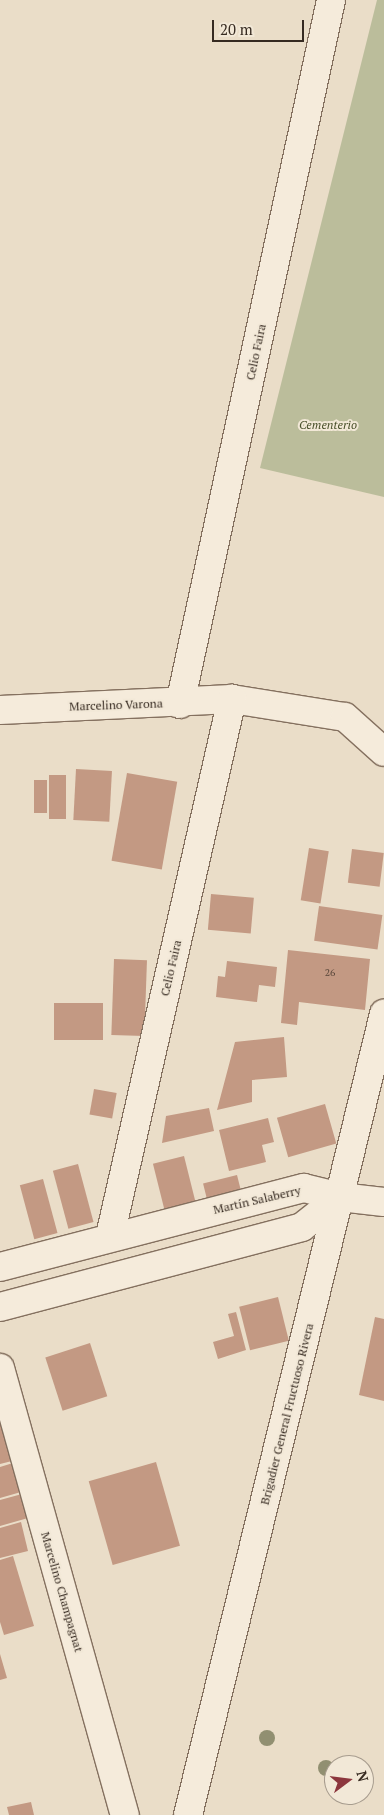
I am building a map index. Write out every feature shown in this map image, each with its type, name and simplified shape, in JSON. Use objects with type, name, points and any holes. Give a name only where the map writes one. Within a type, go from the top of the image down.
[{"type":"street","name":"Celio Faira","points":[[180,704],[331,0]]},
{"type":"street","name":"Celio Faira","points":[[110,1236],[232,700]]},
{"type":"street","name":"Marcelino Varona","points":[[0,710],[180,704],[232,700],[344,717],[384,752]]},
{"type":"street","name":"Brigadier General Fructuoso Rivera","points":[[188,1815],[384,1014]]},
{"type":"street","name":"Martín Salaberry","points":[[0,1267],[110,1236],[304,1188],[340,1197],[384,1202]]},
{"type":"street","points":[[0,1307],[302,1226],[340,1197]]},
{"type":"street","name":"Marcelino Champagnat","points":[[0,1368],[125,1815]]},
{"type":"green space","name":"Cementerio","points":[[377,0],[384,0],[384,497],[260,468]]},
{"type":"building","points":[[76,769],[112,771],[109,822],[73,820]]},
{"type":"building","points":[[127,773],[177,782],[162,870],[112,861]]},
{"type":"building","points":[[49,775],[66,775],[66,819],[49,819]]},
{"type":"building","points":[[34,780],[47,780],[47,813],[34,813]]},
{"type":"building","points":[[309,848],[329,851],[320,903],[301,900]]},
{"type":"building","points":[[352,849],[384,853],[380,887],[348,883]]},
{"type":"building","points":[[211,894],[254,898],[251,934],[208,930]]},
{"type":"building","points":[[319,906],[382,915],[378,950],[314,941]]},
{"type":"building","points":[[288,950],[370,959],[365,1010],[299,1002],[297,1025],[281,1023]]},
{"type":"building","points":[[114,959],[147,960],[144,1036],[111,1035]]},
{"type":"building","points":[[227,961],[277,967],[275,987],[259,985],[257,1002],[216,997],[218,976],[225,977]]},
{"type":"building","points":[[54,1003],[103,1003],[103,1040],[54,1040]]},
{"type":"building","points":[[284,1037],[287,1077],[252,1080],[252,1102],[217,1110],[235,1042]]},
{"type":"building","points":[[94,1089],[117,1093],[112,1119],[89,1115]]},
{"type":"building","points":[[325,1104],[336,1143],[288,1157],[277,1118]]},
{"type":"building","points":[[209,1108],[214,1131],[162,1143],[166,1116]]},
{"type":"building","points":[[268,1118],[274,1142],[262,1145],[266,1162],[229,1171],[219,1130]]},
{"type":"building","points":[[184,1156],[196,1204],[165,1211],[153,1164]]},
{"type":"building","points":[[78,1164],[94,1222],[68,1229],[53,1171]]},
{"type":"building","points":[[237,1175],[242,1195],[208,1204],[203,1183]]},
{"type":"building","points":[[43,1179],[57,1233],[34,1239],[20,1185]]},
{"type":"building","points":[[278,1297],[289,1341],[250,1350],[239,1307]]},
{"type":"building","points":[[236,1312],[246,1350],[218,1359],[213,1342],[234,1336],[228,1314]]},
{"type":"building","points":[[375,1317],[384,1319],[384,1401],[359,1395]]},
{"type":"building","points":[[90,1343],[107,1396],[63,1411],[45,1358]]},
{"type":"building","points":[[0,1422],[12,1461],[0,1464]]},
{"type":"building","points":[[156,1462],[180,1546],[113,1565],[89,1481]]},
{"type":"building","points":[[13,1463],[21,1492],[0,1498],[0,1467]]},
{"type":"building","points":[[22,1494],[28,1518],[0,1526],[0,1500]]},
{"type":"building","points":[[21,1522],[28,1551],[0,1558],[0,1528]]},
{"type":"building","points":[[13,1556],[34,1626],[4,1635],[0,1622],[0,1560]]},
{"type":"building","points":[[0,1654],[7,1678],[0,1680]]},
{"type":"building","points":[[31,1802],[34,1815],[9,1815],[7,1807]]}]
